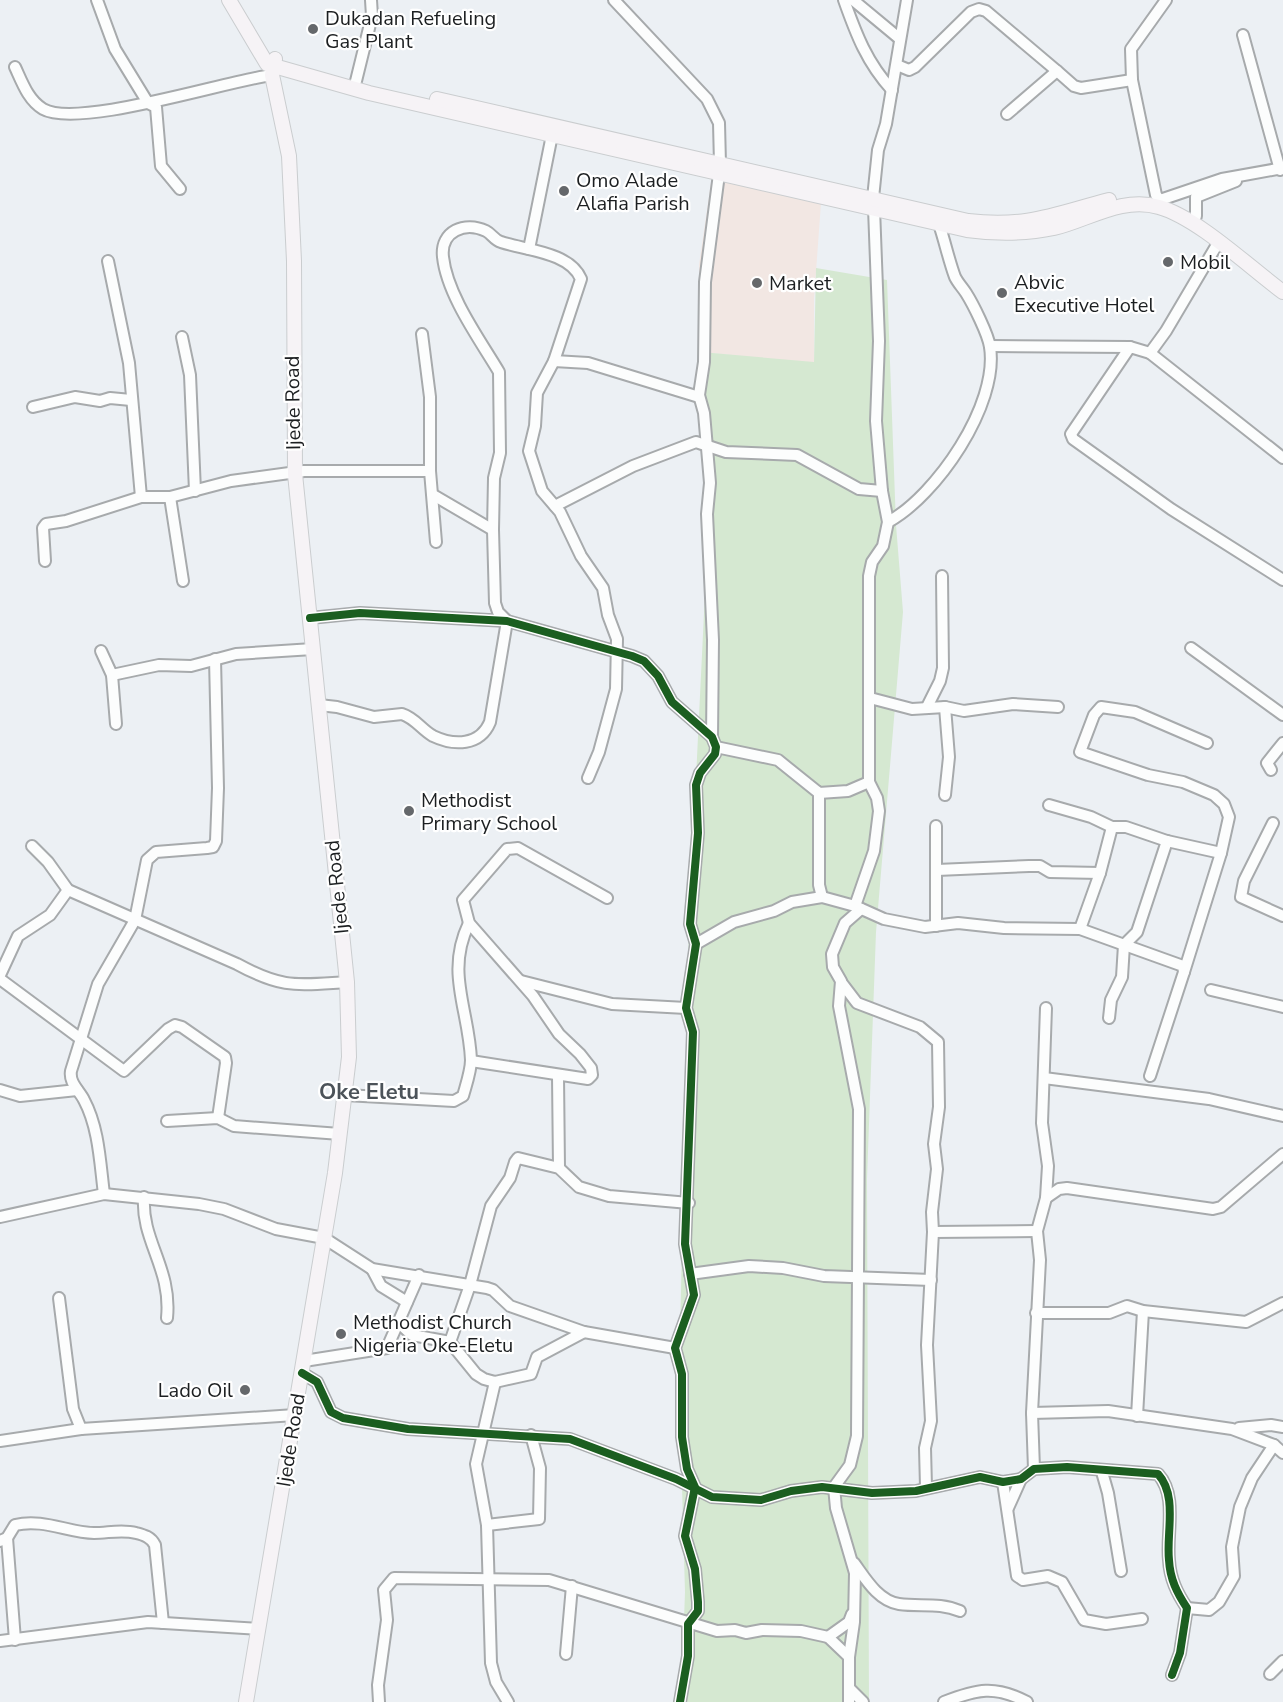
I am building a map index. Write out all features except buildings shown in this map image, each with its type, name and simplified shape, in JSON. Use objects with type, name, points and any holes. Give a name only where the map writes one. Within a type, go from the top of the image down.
[{"type":"main road","name":"Ijede Road","points":[[229,0],[264,61],[273,67]]},
{"type":"main road","name":"Ijede Road","points":[[238,0],[273,67],[289,156],[294,261],[295,474],[347,982],[349,1047],[340,1134],[324,1238],[246,1702]]},
{"type":"main road","points":[[273,67],[356,81],[719,169]]},
{"type":"main road","points":[[273,67],[369,93],[552,135],[953,219],[987,223],[1022,222],[1051,218],[1119,197],[1160,200],[1196,216],[1283,284]]},
{"type":"main road","points":[[874,203],[939,225],[987,233],[1023,233],[1053,228],[1112,208],[1140,204],[1157,206],[1185,217],[1283,292]]},
{"type":"street","points":[[97,0],[115,49],[148,103],[154,105],[158,111],[160,166],[180,189]]},
{"type":"street","points":[[356,81],[372,16],[371,0]]},
{"type":"street","points":[[614,0],[707,99],[719,123],[719,169],[705,282],[704,362],[699,397],[708,446],[710,483],[707,514],[717,747],[704,765],[696,785],[698,833],[690,924],[696,944],[686,1008],[693,1032],[688,1117],[689,1203],[685,1244],[694,1294],[675,1347],[682,1374],[681,1428],[687,1469],[695,1488],[685,1536],[695,1569],[698,1611],[688,1624],[688,1656],[680,1702]]},
{"type":"street","points":[[844,0],[857,38],[871,65],[892,90]]},
{"type":"street","points":[[853,0],[900,39]]},
{"type":"street","points":[[907,0],[897,65],[878,150],[874,203],[879,341],[876,422],[882,491],[888,522],[883,546],[872,562],[869,576],[870,698],[867,742],[869,782],[877,798],[878,822],[874,851],[858,907],[845,923],[834,947],[832,960],[841,981],[857,1003],[920,1027],[938,1042],[939,1107],[934,1144],[937,1169],[932,1212],[927,1345],[931,1421],[925,1448],[926,1487]]},
{"type":"street","points":[[1166,0],[1131,49],[1132,80],[1152,186],[1160,200],[1222,179],[1281,169],[1257,76],[1243,35]]},
{"type":"street","points":[[897,65],[909,70],[915,67],[971,12],[979,9],[986,11],[1074,86],[1081,88],[1132,80]]},
{"type":"street","points":[[15,67],[35,103],[54,113],[69,115],[148,103],[273,67]]},
{"type":"street","points":[[1007,114],[1057,71]]},
{"type":"street","points":[[529,249],[552,135]]},
{"type":"street","points":[[1196,216],[1196,196],[1245,176]]},
{"type":"street","points":[[888,522],[912,507],[972,427],[982,406],[990,379],[990,346],[968,297],[956,279],[939,225]]},
{"type":"street","points":[[507,621],[498,612],[495,603],[493,530],[494,478],[500,453],[499,372],[466,316],[448,279],[443,249],[449,234],[465,226],[485,231],[500,242],[563,261],[574,269],[581,279],[554,361],[537,393],[535,426],[529,451],[536,478],[555,506],[581,556],[603,588],[608,615],[617,639],[616,689],[599,752],[588,778]]},
{"type":"street","points":[[1150,353],[1166,331],[1218,243]]},
{"type":"street","points":[[108,261],[127,354],[141,497]]},
{"type":"street","points":[[422,334],[430,397],[430,471],[435,496],[436,542]]},
{"type":"street","points":[[182,337],[190,375],[195,491]]},
{"type":"street","points":[[990,346],[1130,347],[1150,353],[1283,458]]},
{"type":"street","points":[[1130,347],[1074,428],[1071,434],[1073,439],[1171,509],[1283,580]]},
{"type":"street","points":[[554,361],[588,363],[699,397]]},
{"type":"street","points":[[33,406],[75,397],[100,401],[110,398],[131,400]]},
{"type":"street","points":[[555,506],[633,466],[689,443],[726,452],[797,455],[859,489],[882,491]]},
{"type":"street","points":[[45,561],[43,528],[46,524],[66,521],[141,497],[170,497],[231,481],[304,471],[430,471]]},
{"type":"street","points":[[435,496],[493,530]]},
{"type":"street","points":[[170,497],[183,581]]},
{"type":"street","points":[[927,707],[940,681],[943,668],[942,576]]},
{"type":"street","points":[[310,618],[360,613],[507,621],[618,653],[644,661],[658,676],[672,702],[717,747],[778,760],[819,793],[848,791],[869,782]]},
{"type":"street","points":[[319,705],[337,707],[374,717],[402,714],[434,736],[460,744],[478,738],[490,722],[507,621]]},
{"type":"street","points":[[1191,648],[1283,714]]},
{"type":"street","points":[[112,675],[159,665],[191,666],[236,654],[313,649]]},
{"type":"street","points":[[101,651],[112,675],[116,724]]},
{"type":"street","points":[[104,1194],[92,1120],[70,1077],[101,975],[135,920],[147,860],[156,852],[213,847],[216,841],[218,788],[215,659]]},
{"type":"street","points":[[870,698],[912,709],[945,707],[975,712],[1014,704],[1058,707]]},
{"type":"street","points":[[945,707],[949,757],[945,795]]},
{"type":"street","points":[[1150,1076],[1221,853],[1229,817],[1224,804],[1214,795],[1184,782],[1148,776],[1080,752],[1094,715],[1101,707],[1135,712],[1207,743]]},
{"type":"street","points":[[1271,770],[1268,763],[1270,757],[1283,742]]},
{"type":"street","points":[[819,793],[819,885],[822,897]]},
{"type":"street","points":[[1048,805],[1091,817],[1112,827],[1126,827],[1167,841],[1221,853]]},
{"type":"street","points":[[1273,823],[1244,881],[1241,897],[1283,916]]},
{"type":"street","points":[[936,826],[936,926]]},
{"type":"street","points":[[1080,929],[1100,873],[1112,827]]},
{"type":"street","points":[[1109,1018],[1111,1000],[1122,977],[1124,945],[1137,932],[1167,841]]},
{"type":"street","points":[[32,846],[48,862],[68,891],[274,982],[299,985],[347,982]]},
{"type":"street","points":[[471,1062],[558,1076],[588,1079],[592,1075],[591,1068],[559,1034],[521,981],[469,923],[463,900],[507,849],[512,847],[518,848],[607,898]]},
{"type":"street","points":[[937,870],[1040,866],[1050,872],[1100,873]]},
{"type":"street","points":[[68,891],[50,915],[18,936],[0,977],[124,1071],[168,1029],[174,1025],[182,1027],[225,1057],[218,1118]]},
{"type":"street","points":[[696,944],[740,920],[774,911],[792,902],[822,897],[858,907],[884,919],[925,927],[958,923],[1005,928],[1080,929],[1176,962],[1183,966],[1184,972]]},
{"type":"street","points":[[345,1095],[454,1101],[463,1096],[471,1062],[456,974],[461,940],[469,923]]},
{"type":"street","points":[[521,981],[612,1004],[686,1008]]},
{"type":"street","points":[[841,981],[839,1006],[859,1109],[857,1436],[850,1465],[834,1487],[836,1508],[854,1562],[870,1584],[888,1600],[898,1604],[947,1606],[960,1611]]},
{"type":"street","points":[[1211,990],[1283,1007]]},
{"type":"street","points":[[1034,1469],[1032,1413],[1040,1260],[1037,1231],[1046,1198],[1048,1166],[1042,1123],[1046,1008]]},
{"type":"street","points":[[558,1076],[559,1168]]},
{"type":"street","points":[[1044,1078],[1209,1098],[1283,1116]]},
{"type":"street","points":[[0,1090],[20,1095],[77,1090]]},
{"type":"street","points":[[167,1121],[218,1118],[234,1126],[340,1134]]},
{"type":"street","points":[[1046,1198],[1059,1189],[1067,1188],[1213,1209],[1221,1207],[1283,1154]]},
{"type":"street","points":[[450,1342],[470,1285],[491,1206],[510,1179],[515,1162],[522,1158],[559,1168],[579,1187],[609,1196],[689,1203]]},
{"type":"street","points":[[0,1217],[104,1194],[211,1205],[276,1229],[324,1238],[372,1269],[419,1275],[493,1290],[517,1309],[584,1332],[675,1347]]},
{"type":"street","points":[[144,1197],[144,1222],[161,1263],[169,1298],[167,1318]]},
{"type":"street","points":[[933,1232],[1037,1231]]},
{"type":"street","points":[[690,1274],[749,1266],[858,1279],[931,1280]]},
{"type":"street","points":[[372,1269],[381,1287],[407,1302]]},
{"type":"street","points":[[303,1367],[382,1351],[392,1341],[419,1275]]},
{"type":"street","points":[[59,1298],[73,1409],[81,1429]]},
{"type":"street","points":[[1036,1313],[1108,1313],[1128,1306],[1143,1311],[1246,1322],[1283,1304]]},
{"type":"street","points":[[1137,1416],[1143,1311]]},
{"type":"street","points":[[399,1323],[412,1335],[450,1342],[476,1374],[495,1382],[531,1374],[537,1357],[584,1332]]},
{"type":"street","points":[[303,1367],[317,1382],[331,1412],[343,1418],[408,1429],[570,1439],[676,1479],[712,1497],[754,1500],[811,1487],[834,1487],[872,1493],[916,1491],[980,1477],[1003,1482],[1021,1479],[1034,1469],[1067,1467],[1102,1472],[1158,1474],[1168,1489],[1170,1566],[1176,1590],[1187,1608],[1180,1653],[1172,1676]]},
{"type":"street","points":[[495,1382],[476,1464],[487,1525],[491,1663],[503,1699]]},
{"type":"street","points":[[1032,1413],[1108,1411],[1232,1429],[1274,1444],[1283,1453]]},
{"type":"street","points":[[0,1441],[81,1429],[295,1415]]},
{"type":"street","points":[[1232,1429],[1271,1425],[1283,1427]]},
{"type":"street","points":[[487,1525],[539,1520],[540,1468],[531,1436]]},
{"type":"street","points":[[1187,1608],[1209,1610],[1228,1589],[1234,1576],[1232,1547],[1242,1500],[1251,1478],[1274,1444]]},
{"type":"street","points":[[676,1479],[687,1469]]},
{"type":"street","points":[[1102,1472],[1108,1492],[1120,1571]]},
{"type":"street","points":[[1008,1509],[1021,1479]]},
{"type":"street","points":[[1003,1482],[1008,1509],[1008,1528],[1017,1576],[1023,1580],[1048,1576],[1062,1582],[1084,1620],[1106,1624],[1142,1619]]},
{"type":"street","points":[[15,1640],[3,1540],[15,1525],[23,1523],[64,1526],[95,1533],[124,1530],[146,1536],[155,1545],[163,1623]]},
{"type":"street","points":[[849,1702],[854,1562]]},
{"type":"street","points":[[379,1702],[378,1685],[387,1620],[383,1600],[388,1583],[394,1578],[403,1577],[540,1579],[572,1586],[688,1624],[717,1631],[735,1630],[746,1634],[762,1630],[801,1630],[828,1637],[849,1657]]},
{"type":"street","points":[[566,1654],[572,1586]]},
{"type":"street","points":[[828,1637],[849,1622],[853,1612]]},
{"type":"street","points":[[0,1641],[135,1623],[259,1629]]},
{"type":"street","points":[[1270,1674],[1283,1661]]},
{"type":"street","points":[[850,1689],[863,1702]]},
{"type":"street","points":[[944,1702],[976,1691],[996,1690],[1017,1695],[1027,1702]]},
{"type":"shaded area","name":"Market","points":[[712,176],[821,203],[814,299],[814,363],[701,352],[699,265]]},
{"type":"green space","points":[[816,268],[887,280],[896,525],[903,612],[876,932],[867,1179],[869,1702],[681,1702],[685,1592],[679,1382],[689,922],[706,572],[701,352],[814,362]]},
{"type":"cycle path","points":[[310,618],[360,613],[507,621],[632,656],[644,661],[658,676],[672,702],[712,737],[716,747],[715,754],[700,773],[696,785],[698,833],[690,924],[696,944],[686,1008],[693,1032],[685,1244],[694,1295],[675,1348],[682,1374],[682,1437],[687,1469],[695,1487],[685,1536],[695,1569],[698,1611],[688,1624],[688,1656],[680,1702]]},
{"type":"cycle path","points":[[302,1373],[317,1382],[331,1412],[343,1418],[408,1429],[570,1439],[676,1479],[712,1497],[761,1500],[791,1491],[822,1487],[872,1493],[916,1491],[980,1477],[1003,1482],[1021,1479],[1034,1469],[1067,1467],[1158,1474],[1168,1493],[1170,1515],[1168,1549],[1172,1580],[1187,1608],[1180,1653],[1172,1675]]},
{"type":"place","name":"Dukadan Refueling Gas Plant","points":[[313,29]]},
{"type":"place","name":"Omo Alade Alafia Parish","points":[[564,191]]},
{"type":"place","name":"Mobil","points":[[1168,262]]},
{"type":"place","name":"Market","points":[[757,283]]},
{"type":"place","name":"Abvic Executive Hotel","points":[[1002,293]]},
{"type":"place","name":"Methodist Primary School","points":[[409,811]]},
{"type":"place","name":"Methodist Church Nigeria Oke-Eletu","points":[[341,1334]]},
{"type":"place","name":"Lado Oil","points":[[245,1390]]},
{"type":"district","name":"Oke Eletu","points":[[369,1092]]}]
